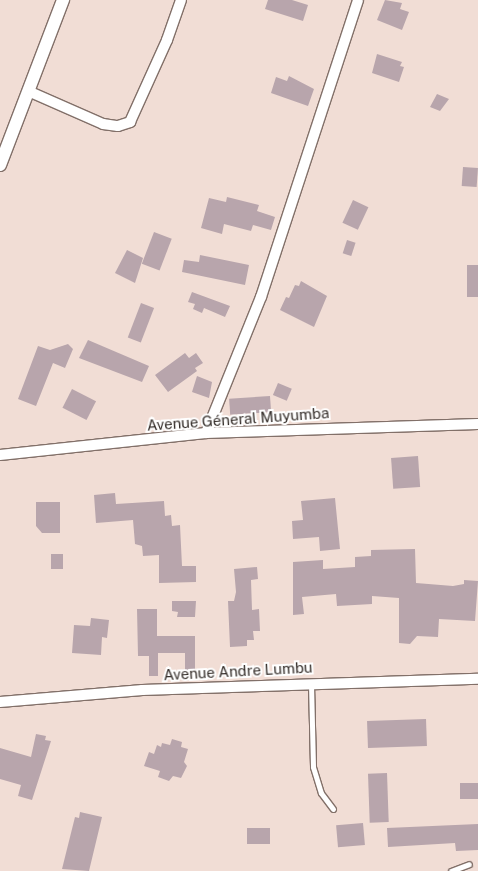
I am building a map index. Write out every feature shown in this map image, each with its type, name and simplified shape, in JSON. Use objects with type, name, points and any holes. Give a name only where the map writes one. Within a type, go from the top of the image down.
[{"type":"street","points":[[0,165],[64,0]]},
{"type":"street","points":[[28,91],[103,124],[118,126],[130,122],[167,40],[181,0]]},
{"type":"street","points":[[206,433],[261,296],[358,0]]},
{"type":"street","name":"Avenue Géneral Muyumba","points":[[0,455],[206,433],[478,424]]},
{"type":"street","name":"Avenue Andre Lumbu","points":[[0,702],[142,690],[478,679]]},
{"type":"lane","points":[[312,683],[313,766],[321,793],[333,809]]},
{"type":"lane","points":[[451,871],[468,864]]},
{"type":"building","points":[[268,0],[292,0],[308,5],[303,21],[265,9]]},
{"type":"building","points":[[385,0],[402,3],[400,9],[409,12],[402,30],[377,20]]},
{"type":"building","points":[[377,54],[402,62],[400,66],[404,67],[399,82],[372,73]]},
{"type":"building","points":[[289,76],[314,89],[308,106],[271,93],[276,77],[287,81]]},
{"type":"building","points":[[437,94],[449,99],[440,111],[430,107]]},
{"type":"building","points":[[463,167],[478,168],[477,187],[462,186]]},
{"type":"building","points":[[227,197],[259,205],[257,211],[275,217],[271,230],[253,225],[251,231],[224,224],[222,234],[201,228],[209,198],[226,202]]},
{"type":"building","points":[[353,200],[368,207],[358,230],[342,223]]},
{"type":"building","points":[[154,232],[172,239],[160,271],[142,264]]},
{"type":"building","points":[[347,240],[356,243],[351,256],[343,253]]},
{"type":"building","points":[[127,250],[143,258],[135,283],[115,273]]},
{"type":"building","points":[[200,255],[249,265],[245,285],[182,272],[184,260],[199,262]]},
{"type":"building","points":[[467,265],[478,265],[478,297],[467,297]]},
{"type":"building","points":[[301,281],[327,296],[314,327],[280,310],[286,297],[289,298],[295,285],[299,286]]},
{"type":"building","points":[[192,292],[230,306],[225,317],[204,308],[202,313],[193,309],[195,304],[188,302]]},
{"type":"building","points":[[141,303],[154,308],[141,343],[128,338]]},
{"type":"building","points":[[88,340],[149,366],[142,382],[79,358]]},
{"type":"building","points":[[68,344],[73,349],[65,368],[53,363],[36,406],[18,399],[38,346],[50,350]]},
{"type":"building","points":[[185,353],[189,358],[196,353],[203,363],[195,368],[197,371],[168,392],[155,375]]},
{"type":"building","points":[[197,376],[212,382],[209,398],[192,392]]},
{"type":"building","points":[[278,383],[292,389],[287,401],[273,395]]},
{"type":"building","points":[[72,389],[96,401],[87,420],[62,408]]},
{"type":"building","points":[[270,396],[271,412],[230,415],[229,399]]},
{"type":"building","points":[[418,456],[420,487],[393,489],[391,458]]},
{"type":"building","points":[[115,493],[116,504],[164,501],[165,516],[171,515],[172,526],[180,525],[182,566],[196,566],[196,582],[159,583],[159,555],[143,556],[142,546],[135,544],[133,520],[96,523],[94,495]]},
{"type":"building","points":[[335,498],[340,549],[320,551],[319,537],[293,539],[292,521],[303,520],[301,501]]},
{"type":"building","points":[[36,502],[60,502],[60,533],[42,533],[36,526]]},
{"type":"building","points":[[415,549],[416,583],[453,586],[464,584],[464,580],[478,581],[475,621],[439,619],[438,637],[417,636],[410,644],[399,643],[399,598],[372,596],[372,604],[337,606],[336,594],[302,597],[304,614],[293,615],[293,562],[323,560],[323,569],[355,567],[355,557],[371,556],[371,550]]},
{"type":"building","points":[[51,554],[63,554],[63,569],[51,569]]},
{"type":"building","points":[[257,567],[258,579],[251,580],[252,610],[259,609],[260,631],[253,631],[254,640],[247,640],[247,646],[230,647],[228,601],[234,601],[236,592],[234,569]]},
{"type":"building","points":[[172,601],[196,601],[195,617],[177,617],[178,612],[172,611]]},
{"type":"building","points":[[137,609],[157,609],[157,636],[195,636],[195,671],[185,671],[185,653],[158,653],[158,676],[149,676],[149,656],[138,656]]},
{"type":"building","points":[[91,618],[109,620],[107,638],[102,637],[101,655],[72,653],[74,625],[90,626]]},
{"type":"building","points":[[426,719],[427,746],[368,748],[367,721]]},
{"type":"building","points":[[36,734],[46,736],[45,740],[51,741],[32,800],[18,796],[21,785],[0,779],[0,748],[31,757]]},
{"type":"building","points":[[172,739],[182,742],[181,747],[188,749],[184,762],[187,766],[181,778],[173,776],[169,781],[158,777],[160,771],[144,766],[149,752],[154,754],[157,745],[161,747],[162,743],[170,745]]},
{"type":"building","points":[[387,773],[389,822],[370,823],[368,774]]},
{"type":"building","points":[[460,783],[478,783],[478,799],[460,799]]},
{"type":"building","points":[[80,812],[102,817],[89,871],[62,869],[75,817],[79,818]]},
{"type":"building","points":[[363,823],[365,845],[338,847],[336,825]]},
{"type":"building","points":[[478,824],[478,850],[456,851],[455,843],[388,847],[387,828]]},
{"type":"building","points":[[247,828],[270,828],[270,844],[247,844]]}]
